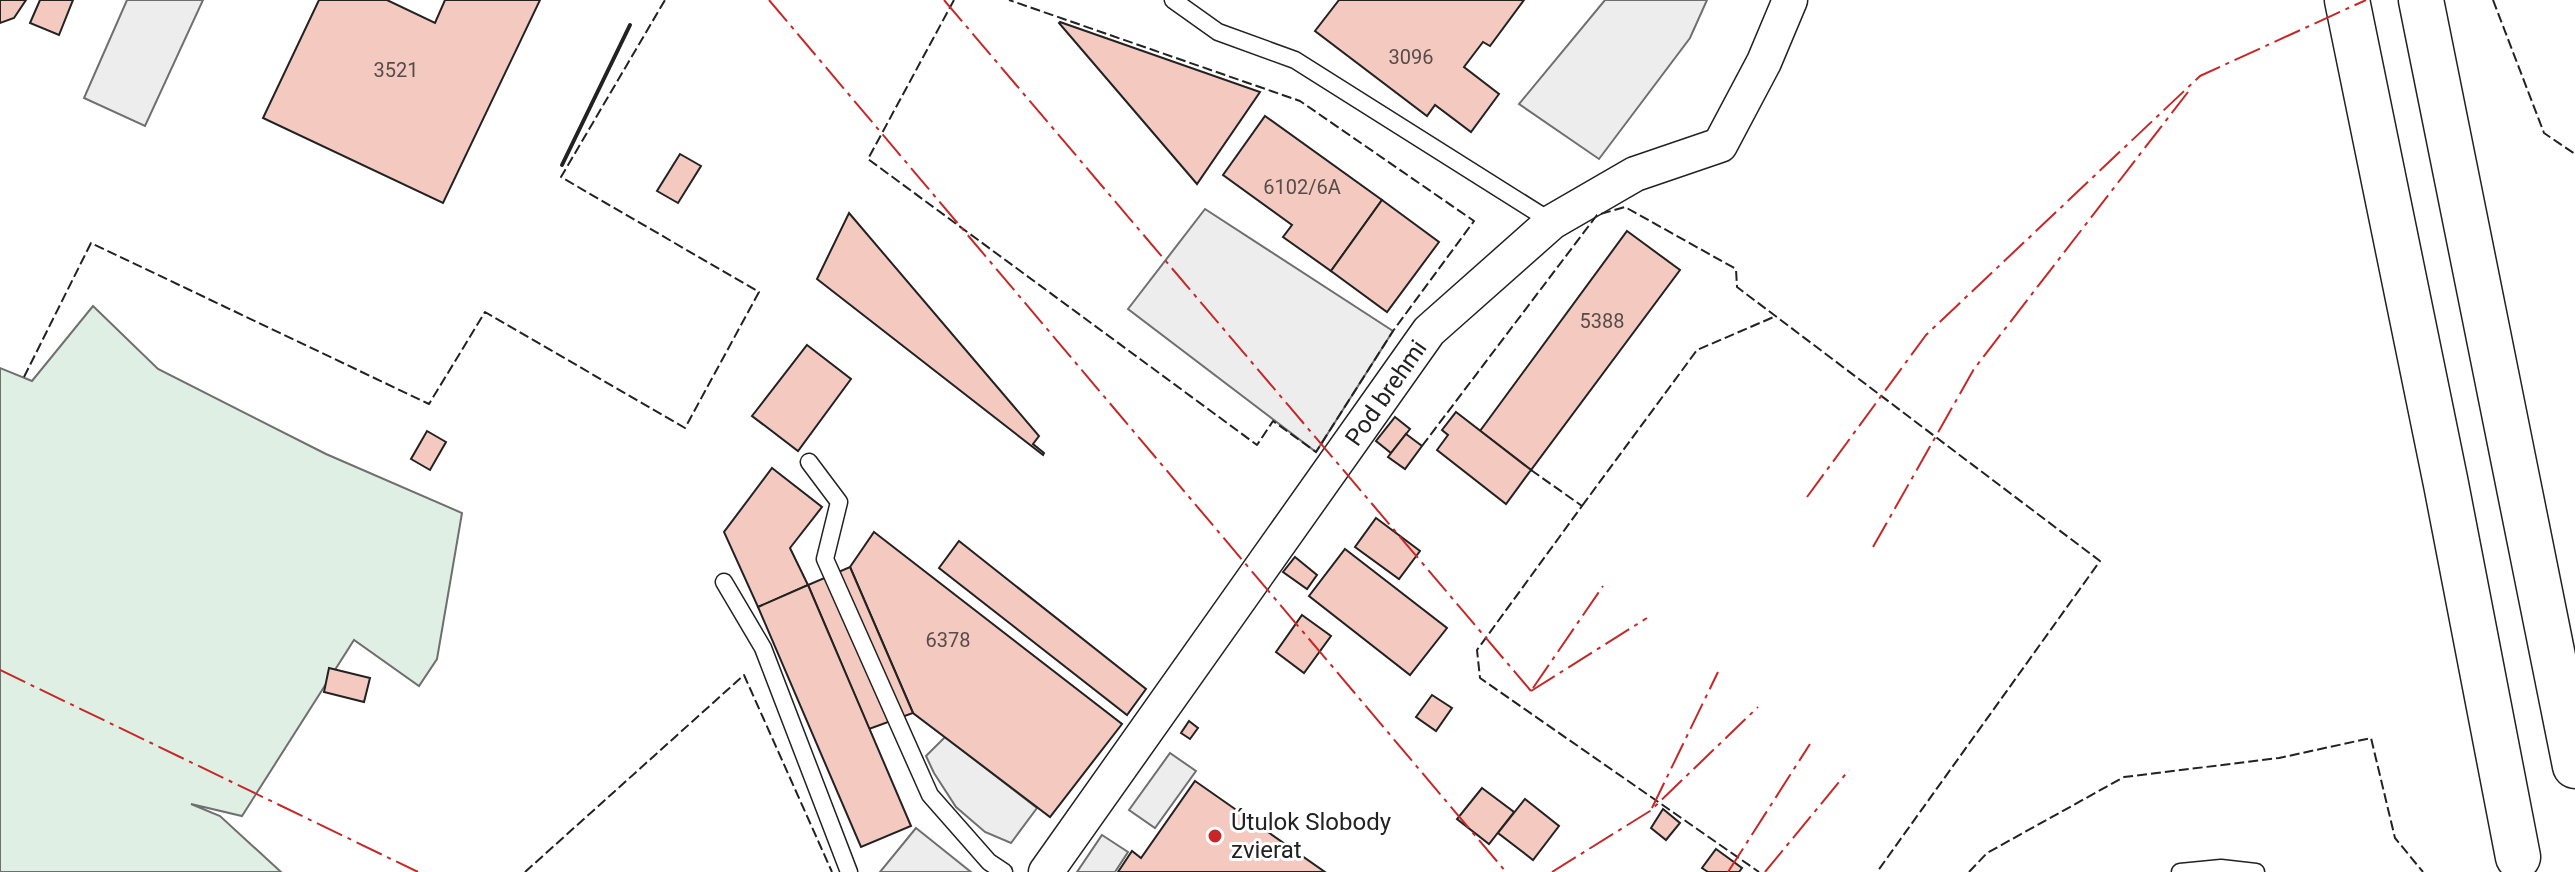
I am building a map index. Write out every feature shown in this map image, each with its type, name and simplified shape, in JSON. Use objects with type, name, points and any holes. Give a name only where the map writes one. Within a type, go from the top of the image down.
[{"type":"highway","points":[[2347,0],[2518,857]]},
{"type":"highway","points":[[2421,0],[2575,766]]},
{"type":"street","name":"Pod brehmi","points":[[1046,872],[1429,331],[1552,222],[1635,174],[1720,145],[1764,62],[1790,0]]},
{"type":"lane","points":[[1173,0],[1218,32],[1295,60],[1552,222]]},
{"type":"lane","points":[[809,462],[839,502],[825,559],[930,795],[989,862],[1004,872]]},
{"type":"lane","points":[[724,582],[763,648],[849,872]]},
{"type":"lane","points":[[2180,872],[2221,868],[2256,872]]},
{"type":"green space","points":[[93,306],[158,369],[326,454],[462,513],[437,659],[419,686],[354,640],[242,816],[191,804],[220,816],[281,872],[0,872],[0,368],[32,381]]},
{"type":"shaded area","points":[[127,0],[203,0],[145,126],[84,98]]},
{"type":"shaded area","points":[[1605,0],[1707,0],[1690,38],[1599,159],[1519,104]]},
{"type":"shaded area","points":[[1205,209],[1393,331],[1316,452],[1128,309]]},
{"type":"shaded area","points":[[945,737],[1037,808],[1011,843],[985,832],[956,807],[934,773],[926,756]]},
{"type":"shaded area","points":[[1170,753],[1196,771],[1155,828],[1129,810]]},
{"type":"shaded area","points":[[916,828],[971,872],[880,872]]},
{"type":"shaded area","points":[[1102,835],[1128,852],[1115,872],[1077,872]]},
{"type":"building","points":[[0,0],[26,0],[14,18],[0,23]]},
{"type":"building","points":[[40,0],[73,0],[59,35],[30,23]]},
{"type":"building","points":[[319,0],[387,0],[435,23],[445,0],[540,0],[443,203],[263,118]]},
{"type":"building","points":[[1339,0],[1524,0],[1490,46],[1483,42],[1464,67],[1499,94],[1471,132],[1435,105],[1427,116],[1315,31]]},
{"type":"building","points":[[1059,23],[1260,92],[1197,184]]},
{"type":"building","points":[[1265,116],[1382,200],[1331,271],[1283,237],[1292,225],[1223,175]]},
{"type":"building","points":[[680,154],[701,166],[678,203],[657,191]]},
{"type":"building","points":[[1382,200],[1439,242],[1387,312],[1331,271]]},
{"type":"building","points":[[849,213],[1039,436],[1033,444],[1043,455],[817,279]]},
{"type":"building","points":[[1627,231],[1680,270],[1531,470],[1480,431]]},
{"type":"building","points":[[807,345],[851,379],[798,451],[752,416]]},
{"type":"building","points":[[1456,412],[1531,470],[1506,504],[1437,450],[1448,435],[1442,430]]},
{"type":"building","points":[[1395,417],[1410,429],[1391,453],[1376,441]]},
{"type":"building","points":[[427,431],[446,442],[430,470],[411,459]]},
{"type":"building","points":[[1406,434],[1422,446],[1405,469],[1388,457]]},
{"type":"building","points":[[772,468],[822,507],[790,548],[808,585],[758,607],[724,532]]},
{"type":"building","points":[[1376,518],[1420,551],[1399,579],[1355,547]]},
{"type":"building","points":[[874,532],[1122,724],[1050,817],[913,713],[850,567]]},
{"type":"building","points":[[959,541],[1146,689],[1127,715],[939,568]]},
{"type":"building","points":[[1345,549],[1447,628],[1410,675],[1309,596]]},
{"type":"building","points":[[1295,557],[1317,575],[1307,589],[1283,572]]},
{"type":"building","points":[[850,567],[913,713],[869,729],[808,585]]},
{"type":"building","points":[[808,585],[911,826],[861,847],[758,607]]},
{"type":"building","points":[[1302,615],[1331,636],[1304,673],[1276,652]]},
{"type":"building","points":[[329,668],[370,678],[364,702],[324,692]]},
{"type":"building","points":[[1432,695],[1452,708],[1436,731],[1416,717]]},
{"type":"building","points":[[1189,721],[1198,728],[1190,739],[1181,733]]},
{"type":"building","name":"Útulok Slobody zvierat","points":[[1195,781],[1325,872],[1118,872],[1132,851],[1141,858]]},
{"type":"building","points":[[1482,788],[1514,812],[1489,844],[1457,819]]},
{"type":"building","points":[[1525,799],[1559,826],[1533,860],[1498,833]]},
{"type":"building","points":[[1663,809],[1680,823],[1666,840],[1651,828]]},
{"type":"building","points":[[1716,849],[1742,868],[1739,872],[1708,872],[1702,868]]},
{"type":"fence","points":[[24,377],[91,243],[429,404],[485,312],[685,428],[759,292],[561,177],[665,0]]},
{"type":"fence","points":[[954,0],[868,159],[1257,445],[1273,421],[1316,452],[1393,331],[1474,221],[1300,101],[1009,0]]},
{"type":"fence","points":[[2493,0],[2544,133],[2575,154]]},
{"type":"fence","points":[[1422,446],[1597,215],[1625,207],[1736,269],[1737,287],[2100,561],[1877,872]]},
{"type":"fence","points":[[1582,506],[1697,350],[1776,316]]},
{"type":"fence","points":[[1531,470],[1582,506],[1477,650],[1480,678],[1759,872]]},
{"type":"fence","points":[[525,872],[744,675],[832,872]]},
{"type":"fence","points":[[1969,872],[1987,853],[2124,777],[2279,758],[2371,738],[2395,838],[2423,872]]},
{"type":"wall","points":[[562,165],[630,25]]},
{"type":"power","points":[[769,0],[1506,872]]},
{"type":"power","points":[[944,0],[1531,691]]},
{"type":"power","points":[[1807,497],[1926,335],[2200,76],[2366,0]]},
{"type":"power","points":[[1873,547],[1974,369],[2188,92]]},
{"type":"power","points":[[1533,688],[1603,586]]},
{"type":"power","points":[[1531,691],[1647,618]]},
{"type":"power","points":[[0,670],[418,872]]},
{"type":"power","points":[[1652,808],[1718,672]]},
{"type":"power","points":[[1552,872],[1650,811],[1758,707]]},
{"type":"power","points":[[1728,872],[1810,744]]},
{"type":"power","points":[[1765,872],[1849,770]]},
{"type":"place","name":"Útulok Slobody zvierat","points":[[1215,836]]}]
